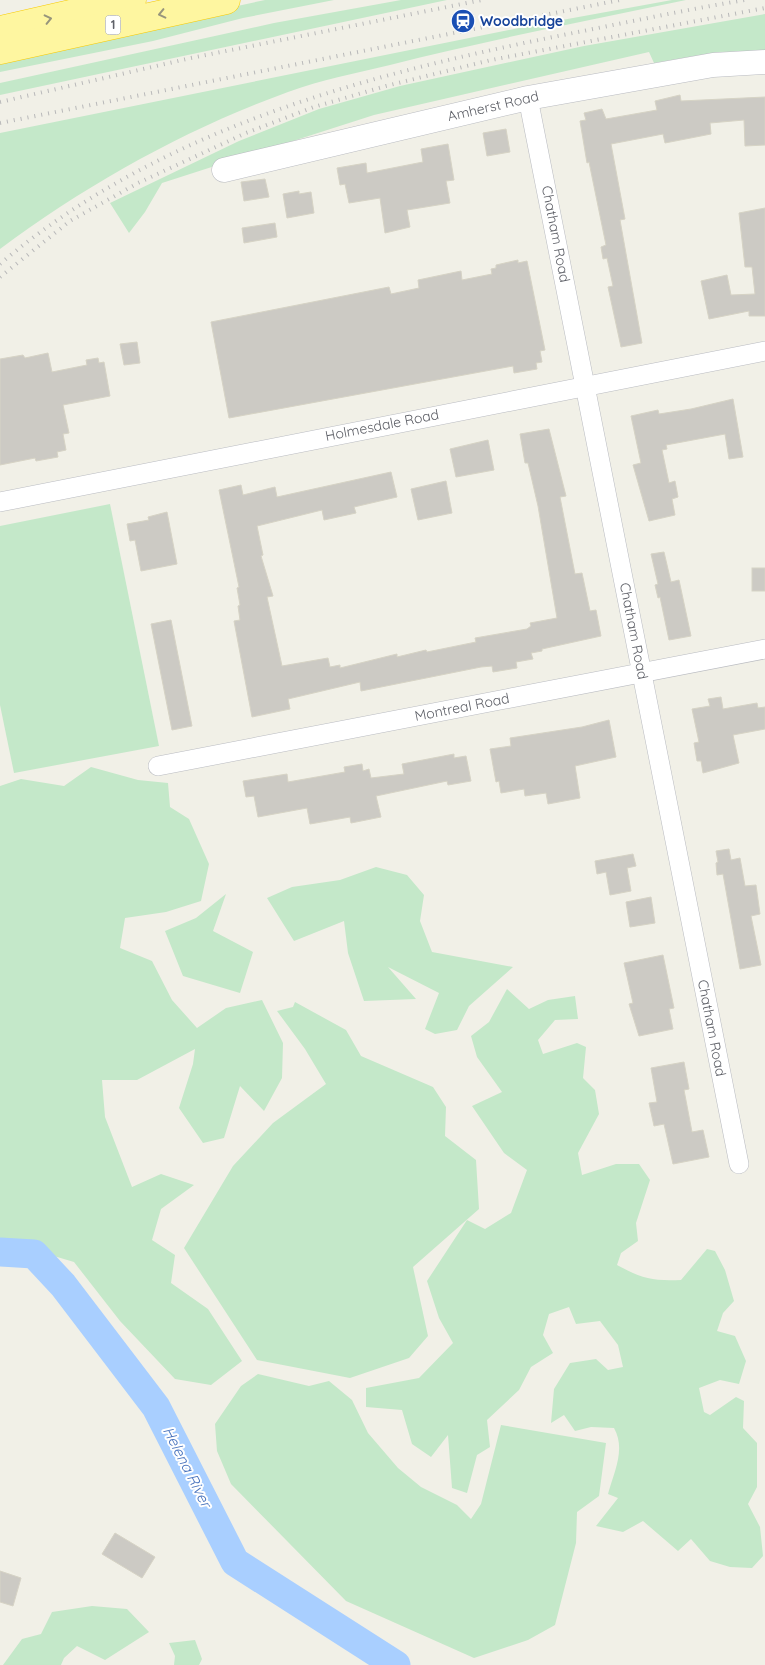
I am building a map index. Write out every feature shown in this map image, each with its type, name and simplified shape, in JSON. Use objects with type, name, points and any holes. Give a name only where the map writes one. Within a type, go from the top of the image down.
[{"type":"highway","name":"1","points":[[0,30],[132,0]]},
{"type":"highway","name":"1","points":[[0,50],[226,0]]},
{"type":"street","name":"Amherst Road","points":[[224,170],[528,98],[713,64],[765,62]]},
{"type":"street","name":"Chatham Road","points":[[528,98],[739,1164]]},
{"type":"street","name":"Holmesdale Road","points":[[0,502],[765,351]]},
{"type":"street","name":"Montreal Road","points":[[158,766],[765,649]]},
{"type":"green space","points":[[265,0],[334,0],[243,18],[153,41],[0,72],[0,57]]},
{"type":"green space","points":[[401,0],[447,0],[0,95],[0,83],[274,23]]},
{"type":"green space","points":[[672,0],[686,0],[464,47],[339,77],[288,92],[212,123],[138,160],[68,202],[0,249],[0,133],[529,26]]},
{"type":"green space","points":[[765,14],[765,51],[718,52],[654,63],[649,52],[374,115],[162,183],[145,212],[129,233],[110,203],[239,141],[319,109],[400,86],[584,46]]},
{"type":"green space","points":[[110,504],[159,746],[14,773],[0,705],[0,526]]},
{"type":"green space","points":[[91,767],[138,780],[168,783],[170,807],[189,819],[209,864],[201,901],[166,912],[125,918],[120,948],[152,961],[172,1000],[197,1028],[226,1008],[262,1000],[283,1043],[282,1078],[264,1111],[240,1086],[224,1138],[203,1143],[179,1108],[193,1064],[195,1049],[137,1080],[102,1080],[105,1117],[132,1187],[161,1174],[194,1185],[161,1209],[152,1240],[175,1255],[171,1283],[208,1309],[242,1361],[211,1385],[175,1379],[120,1321],[74,1262],[0,1240],[0,786],[21,779],[64,786]]},
{"type":"green space","points":[[376,867],[407,875],[424,895],[420,921],[432,952],[513,967],[469,1006],[457,1030],[435,1034],[425,1029],[439,993],[388,967],[416,999],[364,1001],[348,953],[344,921],[294,941],[267,898],[292,887],[340,880]]},
{"type":"green space","points":[[226,894],[213,931],[253,952],[240,993],[183,976],[165,931],[196,918]]},
{"type":"green space","points":[[507,989],[529,1009],[548,1000],[575,996],[578,1019],[555,1020],[538,1040],[543,1054],[577,1043],[586,1047],[583,1078],[595,1090],[599,1114],[578,1153],[582,1175],[616,1164],[639,1164],[650,1180],[636,1223],[638,1241],[621,1253],[617,1265],[648,1278],[681,1280],[707,1249],[715,1251],[725,1270],[734,1301],[723,1313],[717,1331],[735,1336],[746,1361],[739,1384],[720,1380],[699,1388],[704,1412],[710,1415],[736,1397],[744,1401],[743,1428],[757,1443],[757,1487],[748,1504],[760,1527],[763,1556],[752,1568],[730,1567],[710,1561],[691,1539],[678,1551],[643,1521],[623,1532],[596,1526],[618,1498],[608,1494],[618,1461],[619,1444],[617,1436],[614,1428],[591,1427],[575,1431],[564,1415],[551,1423],[554,1389],[570,1363],[596,1359],[608,1370],[623,1367],[618,1345],[600,1321],[576,1324],[569,1307],[549,1314],[543,1335],[553,1353],[531,1367],[519,1390],[487,1420],[490,1447],[477,1455],[467,1493],[452,1488],[448,1435],[431,1457],[412,1444],[402,1410],[366,1407],[366,1388],[419,1378],[453,1343],[439,1318],[427,1281],[467,1220],[485,1229],[511,1213],[527,1170],[504,1153],[472,1106],[502,1092],[477,1057],[471,1036],[489,1022]]},
{"type":"green space","points":[[295,1002],[346,1030],[361,1056],[433,1087],[446,1107],[445,1136],[476,1160],[479,1209],[413,1267],[428,1336],[409,1358],[350,1378],[257,1360],[184,1248],[233,1166],[273,1123],[326,1084],[305,1049],[277,1011],[293,1007]]},
{"type":"green space","points":[[258,1374],[309,1386],[329,1381],[352,1400],[368,1433],[398,1468],[421,1487],[457,1505],[471,1519],[481,1504],[501,1425],[606,1443],[599,1496],[577,1512],[576,1543],[555,1625],[528,1640],[474,1658],[346,1601],[231,1484],[217,1451],[215,1424],[241,1386]]},
{"type":"green space","points":[[92,1606],[127,1609],[149,1632],[105,1660],[77,1646],[64,1658],[61,1665],[3,1665],[22,1639],[41,1634],[52,1612]]},
{"type":"green space","points":[[195,1640],[202,1659],[199,1665],[174,1665],[175,1656],[169,1643]]},
{"type":"building","points":[[680,95],[681,101],[765,97],[765,145],[745,146],[744,120],[710,123],[711,134],[665,143],[663,134],[611,144],[625,219],[620,220],[642,343],[621,347],[608,287],[613,286],[607,258],[603,259],[601,247],[606,245],[589,162],[587,163],[580,121],[586,120],[584,113],[602,109],[606,119],[657,110],[655,101]]},
{"type":"building","points":[[506,129],[510,152],[487,156],[483,133]]},
{"type":"building","points":[[448,144],[454,180],[446,181],[450,203],[407,210],[410,227],[385,233],[380,198],[349,203],[345,184],[340,185],[337,168],[366,163],[367,173],[423,162],[421,149]]},
{"type":"building","points":[[265,179],[269,197],[244,201],[241,182]]},
{"type":"building","points":[[299,191],[299,194],[311,192],[314,213],[287,218],[283,194]]},
{"type":"building","points":[[765,208],[765,316],[749,316],[749,311],[709,319],[701,281],[727,275],[731,295],[755,294],[752,267],[745,267],[739,213]]},
{"type":"building","points":[[275,223],[277,237],[244,243],[242,228]]},
{"type":"building","points":[[518,260],[518,263],[527,261],[545,350],[540,351],[542,362],[536,363],[537,369],[514,373],[513,366],[229,418],[211,322],[389,287],[391,294],[419,288],[418,280],[461,271],[462,280],[492,274],[491,269],[496,268],[496,265]]},
{"type":"building","points":[[137,342],[140,363],[124,365],[120,344]]},
{"type":"building","points":[[48,353],[52,372],[87,365],[86,360],[98,358],[99,363],[104,362],[110,396],[63,405],[69,433],[63,434],[66,450],[57,452],[58,457],[36,461],[35,458],[0,465],[0,359],[23,355],[25,358]]},
{"type":"building","points":[[733,399],[743,457],[729,459],[725,434],[666,445],[667,449],[662,450],[669,483],[675,481],[678,497],[672,499],[675,515],[649,521],[633,465],[641,463],[631,416],[658,410],[659,414],[691,409]]},
{"type":"building","points":[[549,429],[566,496],[560,497],[575,574],[582,573],[590,611],[596,610],[601,636],[531,653],[533,659],[516,662],[517,668],[493,672],[492,666],[481,667],[361,691],[360,682],[288,699],[290,709],[252,717],[234,621],[240,620],[237,588],[239,587],[219,490],[241,485],[243,495],[275,487],[277,497],[391,472],[397,497],[354,507],[356,513],[324,520],[322,510],[257,526],[263,555],[261,556],[273,596],[267,597],[282,666],[328,658],[330,667],[340,665],[340,668],[397,654],[397,657],[426,650],[427,652],[476,642],[475,638],[527,629],[531,626],[530,623],[557,618],[538,506],[528,463],[525,463],[520,434]]},
{"type":"building","points":[[488,440],[494,470],[456,477],[450,449]]},
{"type":"building","points":[[446,481],[452,513],[418,520],[411,489]]},
{"type":"building","points":[[167,512],[177,564],[141,571],[135,540],[130,541],[127,524],[149,520],[148,517]]},
{"type":"building","points":[[664,552],[671,582],[679,580],[691,636],[669,640],[660,597],[658,598],[655,585],[658,584],[651,554]]},
{"type":"building","points":[[752,568],[765,568],[765,591],[752,591]]},
{"type":"building","points":[[171,620],[192,726],[172,730],[151,624]]},
{"type":"building","points":[[721,697],[723,709],[757,703],[758,708],[765,707],[765,729],[733,735],[739,763],[703,773],[701,761],[697,761],[694,743],[699,742],[692,709],[710,706],[708,699]]},
{"type":"building","points":[[609,720],[616,757],[575,766],[580,798],[548,804],[546,793],[525,796],[524,789],[501,793],[499,781],[496,782],[490,749],[511,746],[510,738],[582,727]]},
{"type":"building","points":[[454,754],[454,758],[466,756],[471,781],[448,785],[447,781],[376,796],[381,817],[351,823],[350,817],[310,824],[307,808],[258,817],[254,796],[246,797],[243,781],[287,774],[288,782],[345,772],[344,767],[362,764],[363,771],[369,769],[371,778],[404,774],[402,764]]},
{"type":"building","points":[[729,849],[731,860],[740,858],[745,886],[756,885],[760,914],[751,916],[761,965],[740,969],[723,874],[717,875],[716,863],[718,862],[716,851]]},
{"type":"building","points":[[633,854],[636,866],[627,868],[631,891],[610,895],[606,872],[597,874],[595,861]]},
{"type":"building","points":[[651,897],[655,923],[630,927],[626,902]]},
{"type":"building","points":[[663,955],[674,1008],[669,1009],[673,1029],[639,1036],[629,1004],[633,1003],[624,963]]},
{"type":"building","points":[[684,1062],[689,1089],[684,1090],[692,1132],[703,1130],[709,1157],[673,1164],[664,1124],[654,1126],[649,1103],[657,1102],[651,1068]]},
{"type":"building","points":[[115,1533],[155,1557],[142,1578],[102,1554]]},
{"type":"building","points":[[0,1571],[21,1578],[13,1606],[0,1602]]},
{"type":"waterway","name":"Helena River","points":[[0,1252],[34,1254],[63,1285],[156,1407],[235,1562],[396,1665]]},
{"type":"railway","points":[[0,102],[191,58],[482,0]]},
{"type":"railway","points":[[0,123],[620,0]]},
{"type":"railway","points":[[0,264],[62,217],[127,177],[196,143],[266,114],[339,89],[488,51],[745,0]]},
{"type":"railway","points":[[0,277],[70,221],[138,183],[246,133],[314,107],[386,86],[491,60],[765,8]]},
{"type":"place","name":"Woodbridge","points":[[463,21]]}]
